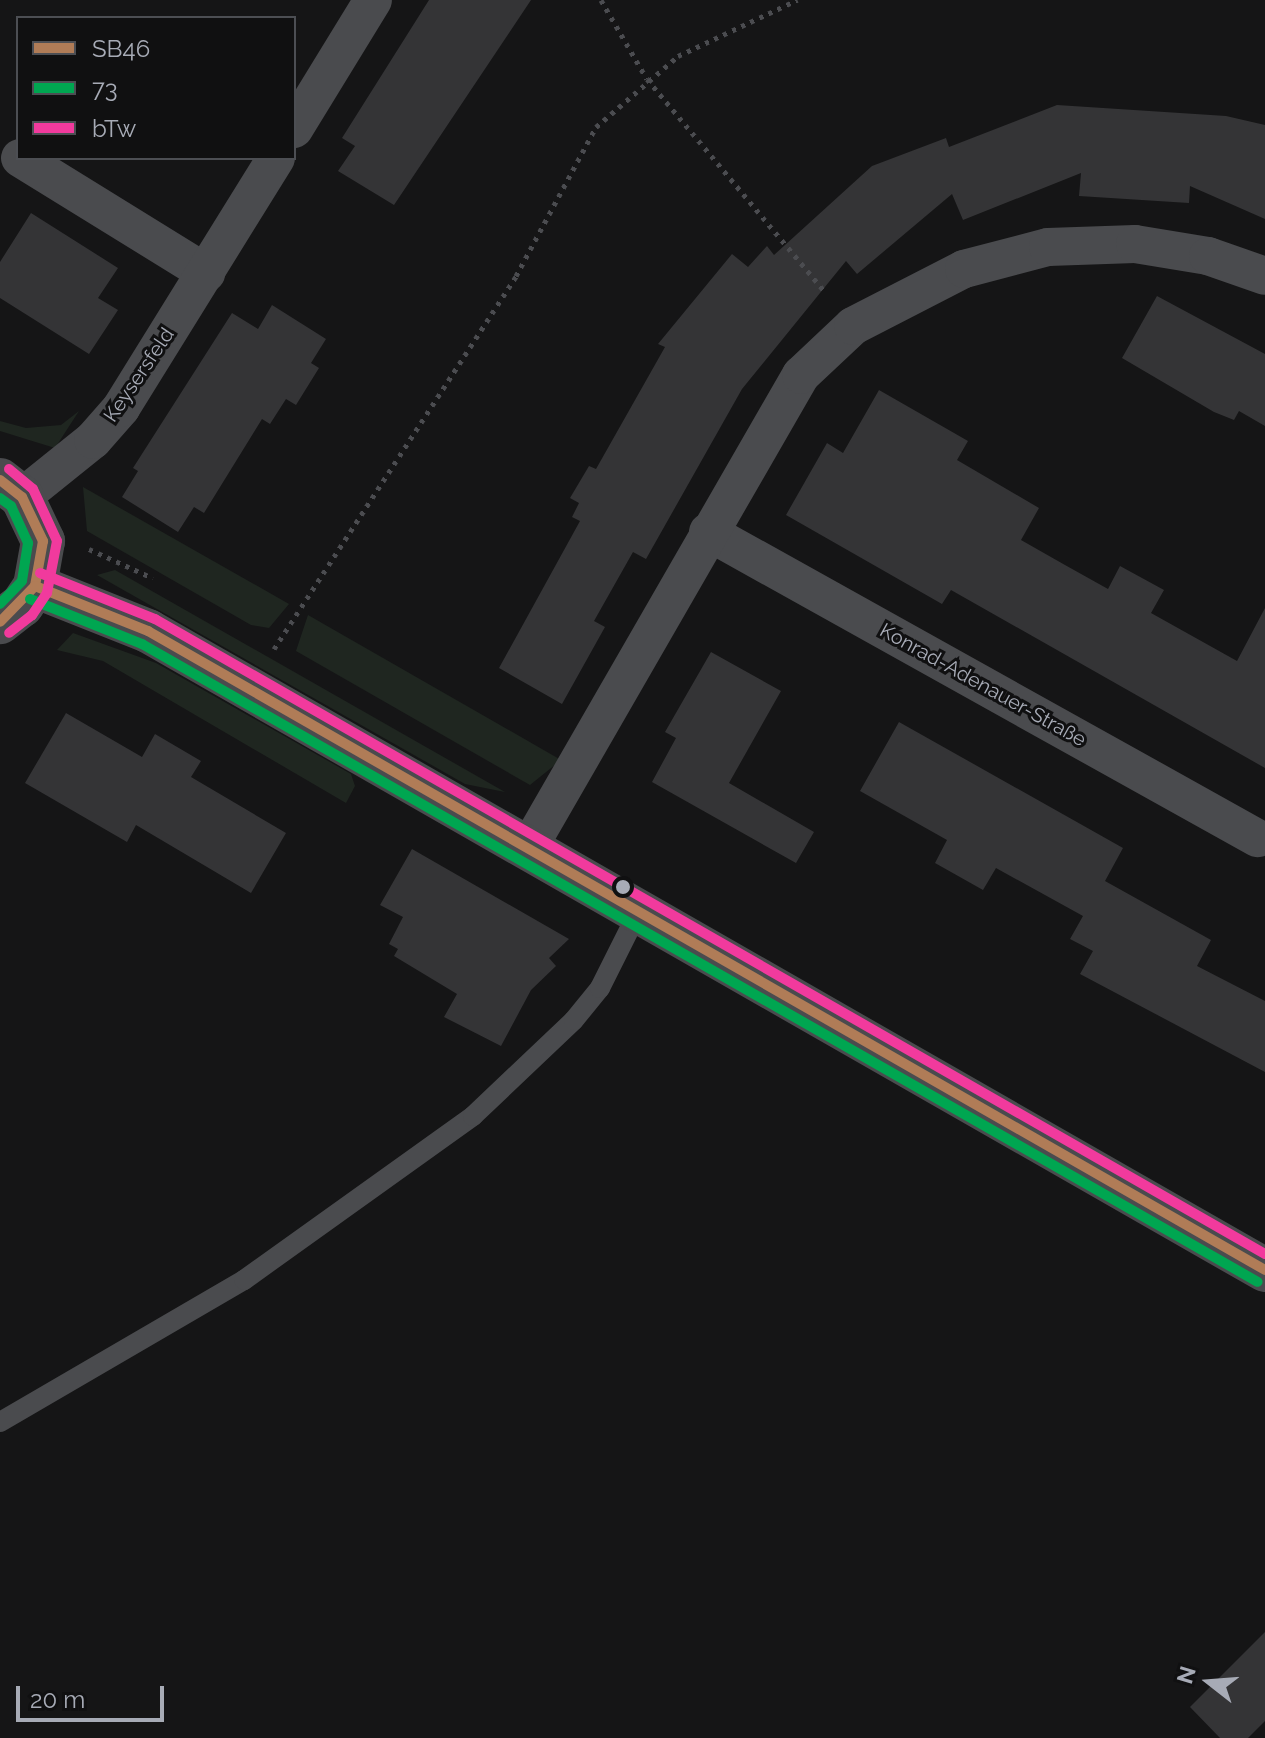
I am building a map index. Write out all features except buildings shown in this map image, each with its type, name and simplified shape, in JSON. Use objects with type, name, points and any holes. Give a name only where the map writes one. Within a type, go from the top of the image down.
[{"type":"street","points":[[296,126],[373,0]]},
{"type":"street","points":[[24,160],[206,273]]},
{"type":"street","name":"Keysersfeld","points":[[11,488],[93,440],[121,408],[275,160]]},
{"type":"street","points":[[529,847],[801,375],[853,326],[964,269],[1048,247],[1135,244],[1208,256],[1265,276]]},
{"type":"street","points":[[0,622],[22,605],[35,586],[43,541],[11,488]]},
{"type":"street","name":"Konrad-Adenauer-Straße","points":[[708,532],[1257,838]]},
{"type":"street","points":[[35,586],[148,631],[1265,1270]]},
{"type":"lane","points":[[0,1422],[244,1280],[473,1116],[574,1020],[600,988],[639,910]]},
{"type":"path","points":[[601,0],[647,79],[853,326]]},
{"type":"path","points":[[274,649],[516,276],[596,127],[647,79],[708,40],[797,0]]},
{"type":"shaded area","points":[[79,411],[55,448],[0,431],[0,421],[26,428],[61,425]]},
{"type":"shaded area","points":[[83,487],[289,604],[269,628],[251,625],[87,531]]},
{"type":"shaded area","points":[[115,570],[505,792],[465,784],[97,575]]},
{"type":"shaded area","points":[[308,615],[561,760],[530,785],[296,651]]},
{"type":"shaded area","points":[[73,633],[156,663],[351,774],[355,786],[346,803],[103,661],[57,650]]},
{"type":"transit line","name":"bTw","points":[[9,469],[33,489],[57,541],[47,593],[32,615],[9,633]]},
{"type":"transit line","name":"SB46","points":[[0,480],[22,497],[43,541],[35,586],[0,622]]},
{"type":"transit line","name":"73","points":[[0,498],[11,506],[28,543],[22,581],[0,604]]},
{"type":"transit line","name":"bTw","points":[[40,573],[155,619],[1265,1254]]},
{"type":"transit line","name":"SB46","points":[[35,586],[148,631],[1265,1270]]},
{"type":"transit line","name":"73","points":[[30,599],[142,644],[1258,1282]]}]
